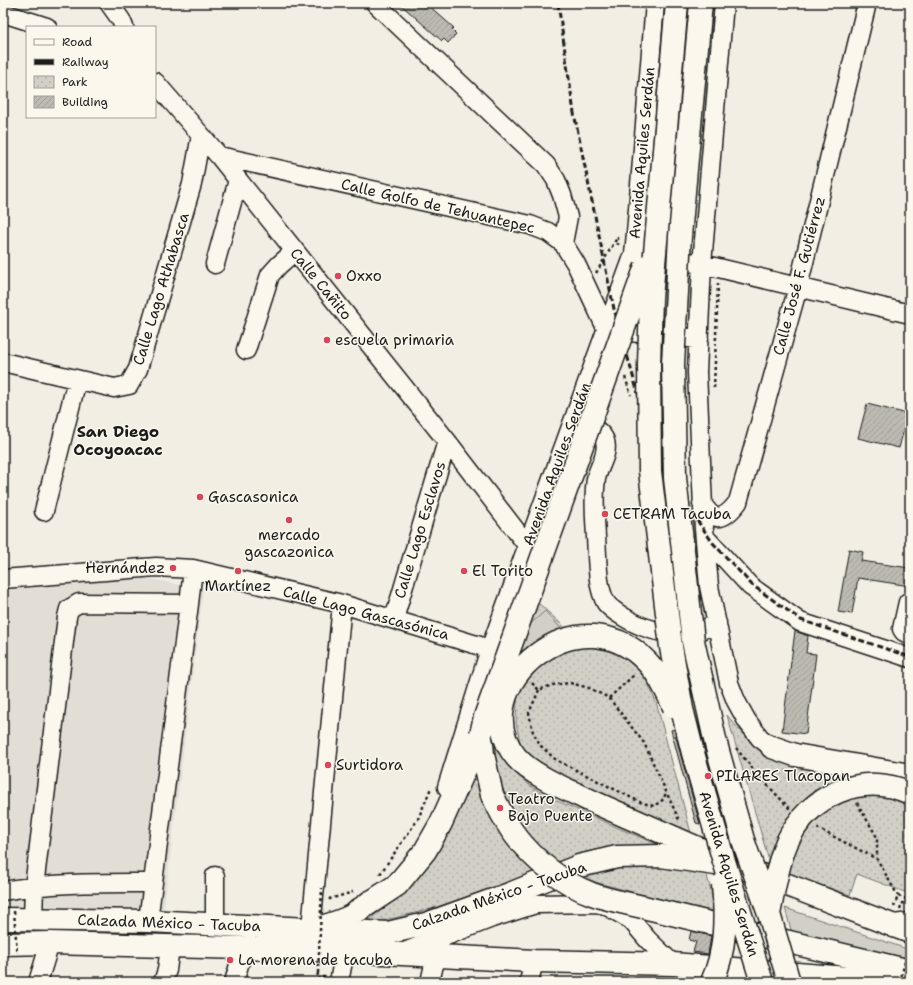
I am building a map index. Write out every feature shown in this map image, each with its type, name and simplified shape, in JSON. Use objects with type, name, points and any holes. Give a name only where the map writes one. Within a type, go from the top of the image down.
[{"type":"main road","name":"Avenida Aquiles Serdán","points":[[677,3],[658,235],[651,298],[649,364],[650,471],[671,647],[682,709],[717,837],[762,982]]},
{"type":"main road","name":"Avenida Aquiles Serdán","points":[[701,3],[680,236],[673,356],[675,478],[693,642],[720,759],[743,840],[769,914],[789,982]]},
{"type":"main road","points":[[359,910],[397,885],[425,851],[441,824],[481,734],[487,710],[658,235]]},
{"type":"main road","points":[[693,753],[660,679],[647,662],[633,650],[615,640],[592,636],[572,638],[551,645],[530,660],[514,681],[509,690],[504,706],[502,720],[503,731],[510,749],[521,763],[547,779],[589,800],[744,868]]},
{"type":"main road","points":[[481,734],[483,754],[492,794],[502,816],[515,835],[539,861],[565,880],[592,894],[910,971]]},
{"type":"main road","points":[[772,747],[795,755],[910,775]]},
{"type":"main road","points":[[769,914],[777,876],[787,843],[797,826],[810,810],[833,794],[859,785],[878,784],[910,793]]},
{"type":"main road","points":[[712,982],[718,969],[725,930],[725,904],[717,837]]},
{"type":"main road","name":"Calzada México - Tacuba","points":[[17,916],[311,928],[388,933],[426,924],[512,893],[580,866],[617,858],[661,856],[744,868],[905,927]]},
{"type":"main road","name":"Calzada México - Tacuba","points":[[10,948],[50,943],[345,951],[534,961],[677,973],[899,982]]},
{"type":"street","points":[[109,3],[124,26]]},
{"type":"street","points":[[375,3],[546,165],[556,180],[568,217],[563,243]]},
{"type":"street","name":"Avenida Aquiles Serdán","points":[[311,928],[344,919],[359,910],[409,862],[439,810],[452,777],[490,648],[606,328],[626,253],[637,225],[655,3]]},
{"type":"street","points":[[724,3],[702,264],[697,372],[702,504],[709,586],[729,683],[736,701],[747,721],[760,738],[772,747]]},
{"type":"street","name":"Calle José F. Gutiérrez","points":[[702,504],[711,514],[716,517],[724,516],[733,510],[738,502],[798,287],[867,3]]},
{"type":"street","points":[[3,12],[44,26]]},
{"type":"street","name":"Calle Cañito","points":[[156,83],[219,156],[447,441],[527,545]]},
{"type":"street","name":"Calle Lago Athabasca","points":[[3,362],[114,388],[129,385],[138,369],[192,184],[201,135]]},
{"type":"street","name":"Calle Golfo de Tehuantepec","points":[[219,156],[530,225],[548,232],[563,243],[576,264],[606,328]]},
{"type":"street","points":[[214,264],[238,180]]},
{"type":"street","points":[[246,350],[270,275],[295,251]]},
{"type":"street","points":[[626,253],[702,264],[910,314]]},
{"type":"street","points":[[606,328],[620,331],[699,339]]},
{"type":"street","points":[[44,511],[77,380]]},
{"type":"street","points":[[574,417],[594,428],[603,436],[606,442],[606,450],[596,476],[594,494],[598,579],[602,595],[606,603],[613,610],[642,627],[660,633],[678,635],[691,634],[717,623]]},
{"type":"street","name":"Calle Lago Esclavos","points":[[394,619],[447,441]]},
{"type":"street","points":[[705,537],[750,586],[800,622],[910,658]]},
{"type":"street","name":"Calle Lago Gascasónica","points":[[3,579],[156,567],[192,569],[342,604],[490,648]]},
{"type":"street","points":[[148,921],[189,604],[192,569]]},
{"type":"street","points":[[908,602],[902,629],[904,632],[910,634]]},
{"type":"street","points":[[17,916],[34,887],[69,609],[79,603],[189,604]]},
{"type":"street","points":[[311,928],[342,604]]},
{"type":"street","points":[[214,924],[215,876]]},
{"type":"street","points":[[3,891],[91,883],[153,883]]},
{"type":"street","points":[[399,954],[492,918],[536,904],[595,903],[605,905],[631,920],[677,973]]},
{"type":"street","points":[[38,982],[50,943]]},
{"type":"street","points":[[163,982],[167,970],[170,947]]},
{"type":"street","points":[[234,982],[244,948]]},
{"type":"street","points":[[333,976],[345,951]]},
{"type":"street","points":[[430,982],[436,956]]},
{"type":"street","points":[[529,982],[534,961]]},
{"type":"path","points":[[618,237],[626,253]]},
{"type":"path","points":[[609,698],[637,673]]},
{"type":"path","points":[[529,680],[539,690]]},
{"type":"path","points":[[666,791],[664,799],[654,806],[640,802],[556,760],[541,746],[533,732],[529,713],[539,690],[552,685],[570,682],[589,688],[609,698],[644,743],[666,791],[690,845]]},
{"type":"path","points":[[376,876],[382,872],[418,819],[434,782]]},
{"type":"path","points":[[855,800],[877,837],[876,859]]},
{"type":"path","points":[[322,888],[317,978],[322,980],[333,976]]},
{"type":"path","points":[[326,897],[330,899],[353,892],[359,888]]},
{"type":"path","points":[[910,900],[898,896],[893,909],[899,912],[902,902],[910,905]]},
{"type":"path","points":[[10,948],[17,916]]},
{"type":"path","points":[[899,982],[910,941]]},
{"type":"shaded area","points":[[144,577],[203,590],[163,914],[3,912],[3,590]]},
{"type":"green space","points":[[522,588],[585,646],[606,650],[626,659],[639,671],[649,685],[656,702],[692,837],[534,763],[521,746],[516,723],[517,699],[492,673]]},
{"type":"green space","points":[[545,611],[567,635],[530,668],[508,644]]},
{"type":"green space","points":[[727,715],[751,741],[865,778],[882,793],[910,800],[910,894],[857,874],[850,895],[771,868]]},
{"type":"green space","points":[[496,729],[505,755],[512,769],[527,784],[556,800],[676,851],[565,863],[431,909],[361,926],[406,891],[469,777],[481,781],[495,770]]},
{"type":"green space","points":[[649,864],[705,868],[713,899],[714,913],[598,883],[581,876],[613,868]]},
{"type":"green space","points":[[785,908],[910,950],[910,963],[793,937]]},
{"type":"green space","points":[[695,977],[745,980],[746,982],[695,982]]},
{"type":"building","points":[[399,3],[426,3],[454,28],[452,30],[456,34],[448,43],[444,39],[442,41]]},
{"type":"building","points":[[867,404],[908,414],[899,448],[858,438]]},
{"type":"building","points":[[849,549],[863,552],[861,561],[910,568],[910,586],[858,578],[852,614],[838,612]]},
{"type":"building","points":[[795,631],[808,636],[806,653],[816,654],[806,734],[782,731]]},
{"type":"building","points":[[674,729],[700,824],[696,823],[671,730]]},
{"type":"building","points":[[691,931],[711,936],[708,954],[693,952],[696,942],[689,940]]},
{"type":"railway","points":[[558,3],[574,113],[614,309],[652,443],[678,493],[713,543],[752,585],[801,620],[910,657]]},
{"type":"place","name":"Oxxo","points":[[338,276]]},
{"type":"place","name":"escuela primaria","points":[[327,340]]},
{"type":"place","name":"Gascasonica","points":[[200,497]]},
{"type":"place","name":"CETRAM Tacuba","points":[[605,514]]},
{"type":"place","name":"mercado gascazonica","points":[[289,520]]},
{"type":"place","name":"Hernández","points":[[173,568]]},
{"type":"place","name":"Martínez","points":[[238,571]]},
{"type":"place","name":"El Torito","points":[[464,571]]},
{"type":"place","name":"Surtidora","points":[[328,765]]},
{"type":"place","name":"PILARES Tlacopan","points":[[708,776]]},
{"type":"place","name":"Teatro Bajo Puente","points":[[500,808]]},
{"type":"place","name":"La morena de tacuba","points":[[230,960]]},
{"type":"district","name":"San Diego Ocoyoacac","points":[[118,440]]}]
